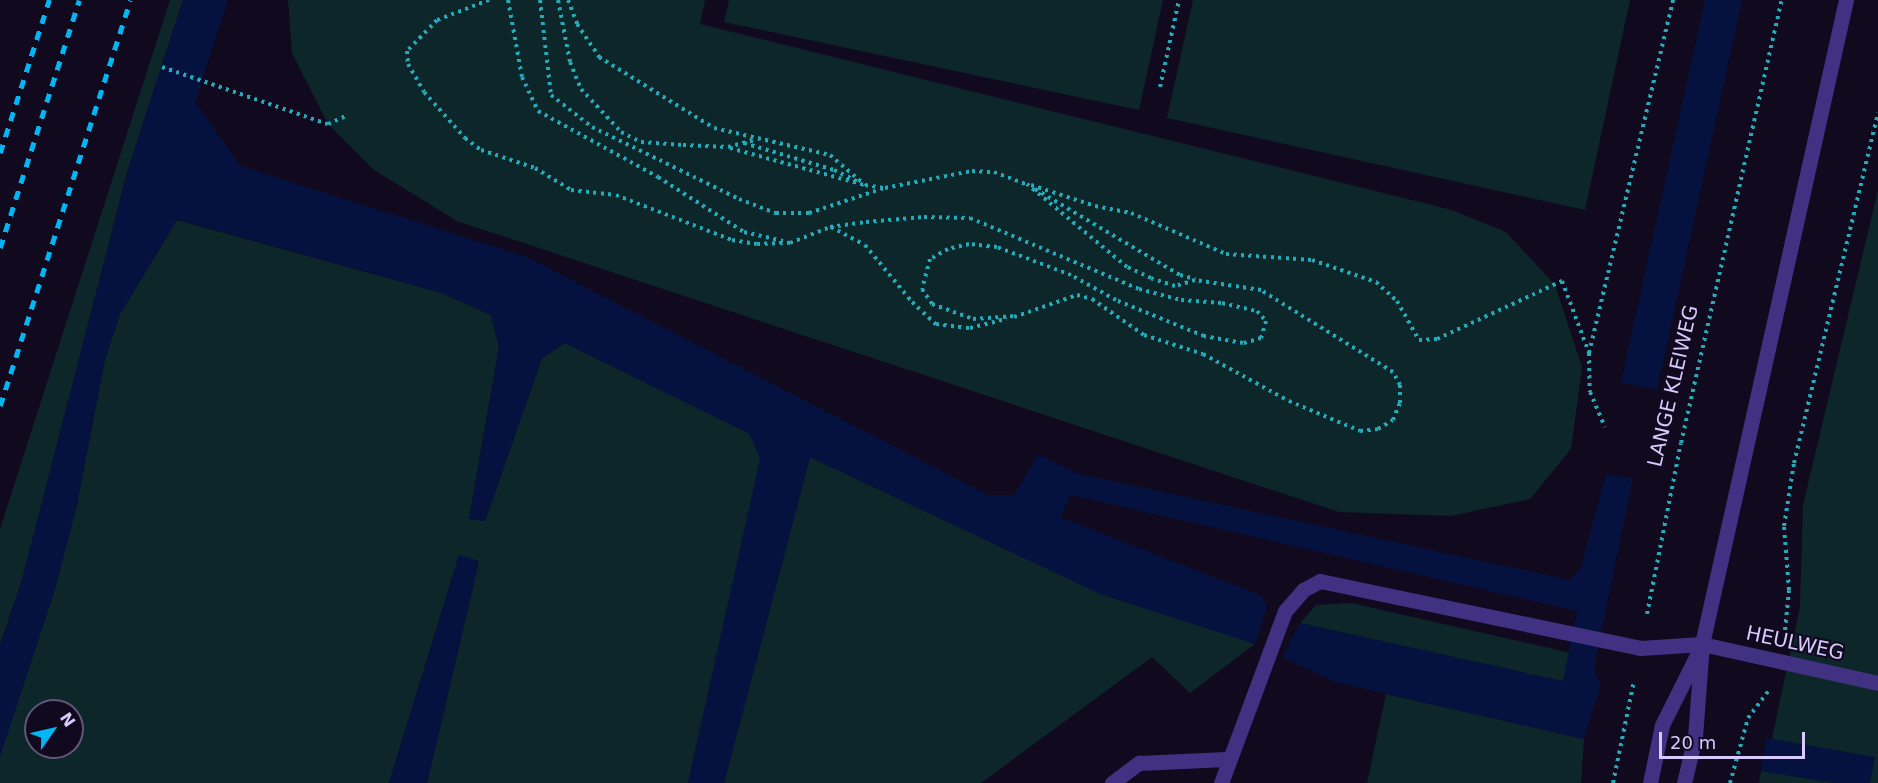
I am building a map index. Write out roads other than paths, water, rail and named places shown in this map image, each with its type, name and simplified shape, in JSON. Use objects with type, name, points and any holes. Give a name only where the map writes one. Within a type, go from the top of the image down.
[{"type":"street","points":[[1684,783],[1695,737],[1702,644],[1846,0]]},
{"type":"street","name":"HEULWEG","points":[[1227,759],[1264,670],[1284,611],[1303,590],[1320,581],[1640,648],[1702,644],[1878,683]]},
{"type":"street","points":[[1650,783],[1662,725],[1702,644]]},
{"type":"street","points":[[1112,783],[1139,763],[1227,759],[1221,783]]},
{"type":"railway","points":[[0,153],[49,0]]},
{"type":"railway","points":[[0,248],[79,0]]},
{"type":"railway","points":[[0,406],[130,0]]}]
